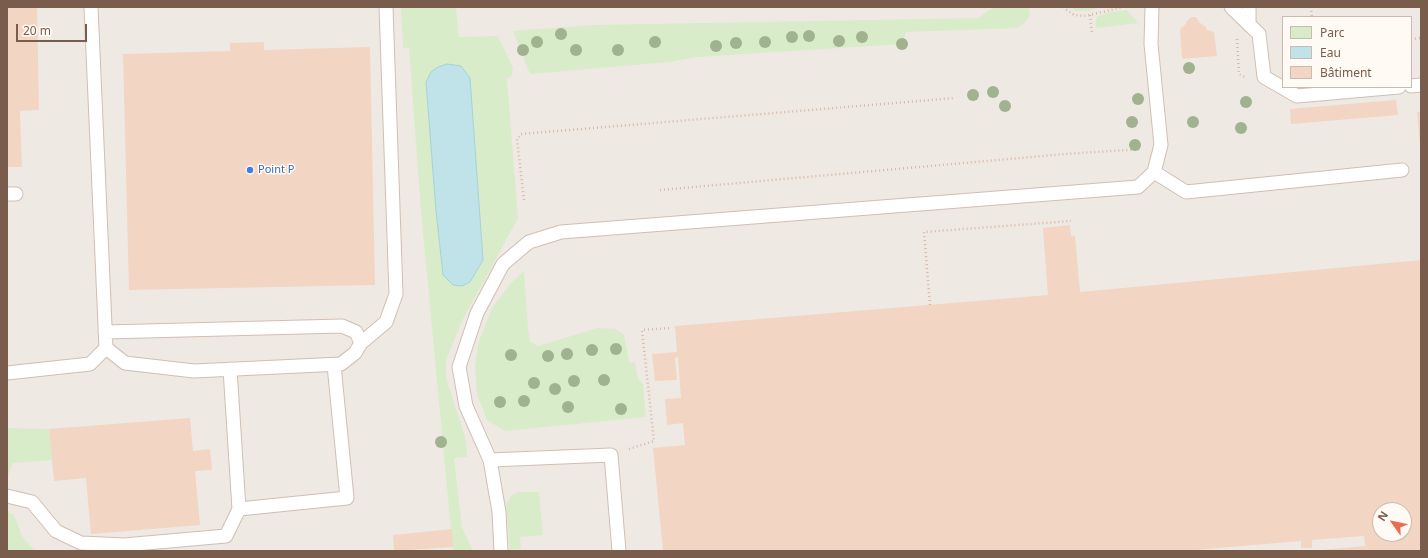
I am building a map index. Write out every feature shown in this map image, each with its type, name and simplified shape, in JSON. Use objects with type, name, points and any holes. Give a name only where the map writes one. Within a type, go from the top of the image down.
[{"type":"lane","points":[[91,7],[106,348],[125,363],[194,371],[341,364],[355,353],[361,343],[386,322],[396,294],[386,7]]},
{"type":"lane","points":[[501,551],[499,512],[490,460],[466,406],[459,367],[477,313],[503,264],[530,242],[561,232],[1138,187],[1154,172],[1161,145],[1151,44],[1152,7]]},
{"type":"lane","points":[[1231,7],[1259,34],[1264,77],[1282,87]]},
{"type":"lane","points":[[1249,7],[1249,25]]},
{"type":"lane","points":[[1283,88],[1297,96],[1388,88]]},
{"type":"lane","points":[[1154,172],[1186,192],[1402,170]]},
{"type":"lane","points":[[105,332],[342,326],[356,332],[361,343]]},
{"type":"lane","points":[[7,373],[90,364],[106,348]]},
{"type":"lane","points":[[238,509],[347,498],[334,364]]},
{"type":"lane","points":[[7,496],[32,502],[56,531],[81,543],[124,546],[226,536],[238,509],[230,369]]},
{"type":"lane","points":[[490,460],[611,455],[619,551]]},
{"type":"path","points":[[1063,7],[1074,15],[1086,16],[1123,7]]},
{"type":"path","points":[[1090,15],[1092,32]]},
{"type":"path","points":[[524,200],[517,139],[521,134],[955,98]]},
{"type":"path","points":[[660,190],[1066,154],[1145,149]]},
{"type":"path","points":[[930,305],[924,232],[1071,221]]},
{"type":"path","points":[[611,455],[654,441],[642,330],[672,328]]},
{"type":"shaded area","points":[[7,7],[1421,7],[1421,551],[7,551]]},
{"type":"green space","points":[[401,7],[456,7],[459,37],[498,36],[513,68],[512,75],[507,79],[518,218],[462,321],[446,360],[446,378],[466,440],[467,457],[454,458],[462,528],[473,551],[453,551],[421,211],[409,48],[403,48]]},
{"type":"green space","points":[[994,7],[1028,7],[1030,13],[1028,19],[1018,28],[906,32],[902,44],[698,57],[670,62],[530,74],[513,31],[593,25],[978,18]]},
{"type":"green space","points":[[1071,7],[1101,7],[1089,11],[1076,11]]},
{"type":"green space","points":[[1127,10],[1138,23],[1097,28],[1095,22],[1098,16],[1110,12]]},
{"type":"green space","points":[[524,271],[530,342],[538,346],[598,328],[615,329],[624,335],[629,362],[635,363],[638,379],[643,384],[646,417],[505,431],[487,420],[477,394],[475,367],[478,344],[492,308],[510,284]]},
{"type":"green space","points":[[7,428],[49,429],[52,460],[13,463],[7,479]]},
{"type":"green space","points":[[519,492],[539,492],[543,535],[520,537],[521,549],[510,550],[506,505],[511,495]]},
{"type":"green space","points":[[7,511],[14,515],[23,538],[35,551],[7,551]]},
{"type":"water","points":[[447,64],[461,66],[470,78],[483,260],[470,282],[462,286],[453,285],[443,275],[436,211],[426,82],[431,72],[438,67]]},
{"type":"building","points":[[7,7],[37,7],[39,110],[20,111],[22,167],[7,167]]},
{"type":"building","points":[[1191,17],[1196,17],[1207,30],[1214,32],[1217,56],[1182,59],[1180,30]]},
{"type":"building","name":"Point P","points":[[264,42],[264,50],[370,47],[375,285],[129,290],[123,54],[230,51],[230,43]]},
{"type":"building","points":[[1396,100],[1398,115],[1291,124],[1290,109]]},
{"type":"building","points":[[1417,112],[1421,112],[1421,144],[1420,144]]},
{"type":"building","points":[[1070,225],[1071,236],[1075,236],[1080,292],[1421,260],[1421,551],[1322,550],[1365,546],[1364,536],[1312,540],[1312,548],[1301,548],[1301,541],[1184,551],[663,551],[653,448],[685,445],[683,423],[667,425],[665,399],[681,398],[678,357],[675,358],[677,380],[655,381],[652,354],[677,352],[675,326],[1048,295],[1043,228]]},
{"type":"building","points":[[190,418],[193,451],[210,449],[212,470],[195,471],[200,525],[91,534],[86,478],[54,481],[49,429]]},
{"type":"building","points":[[452,529],[453,547],[394,551],[393,535]]},
{"type":"place","name":"Point P","points":[[250,170]]}]
